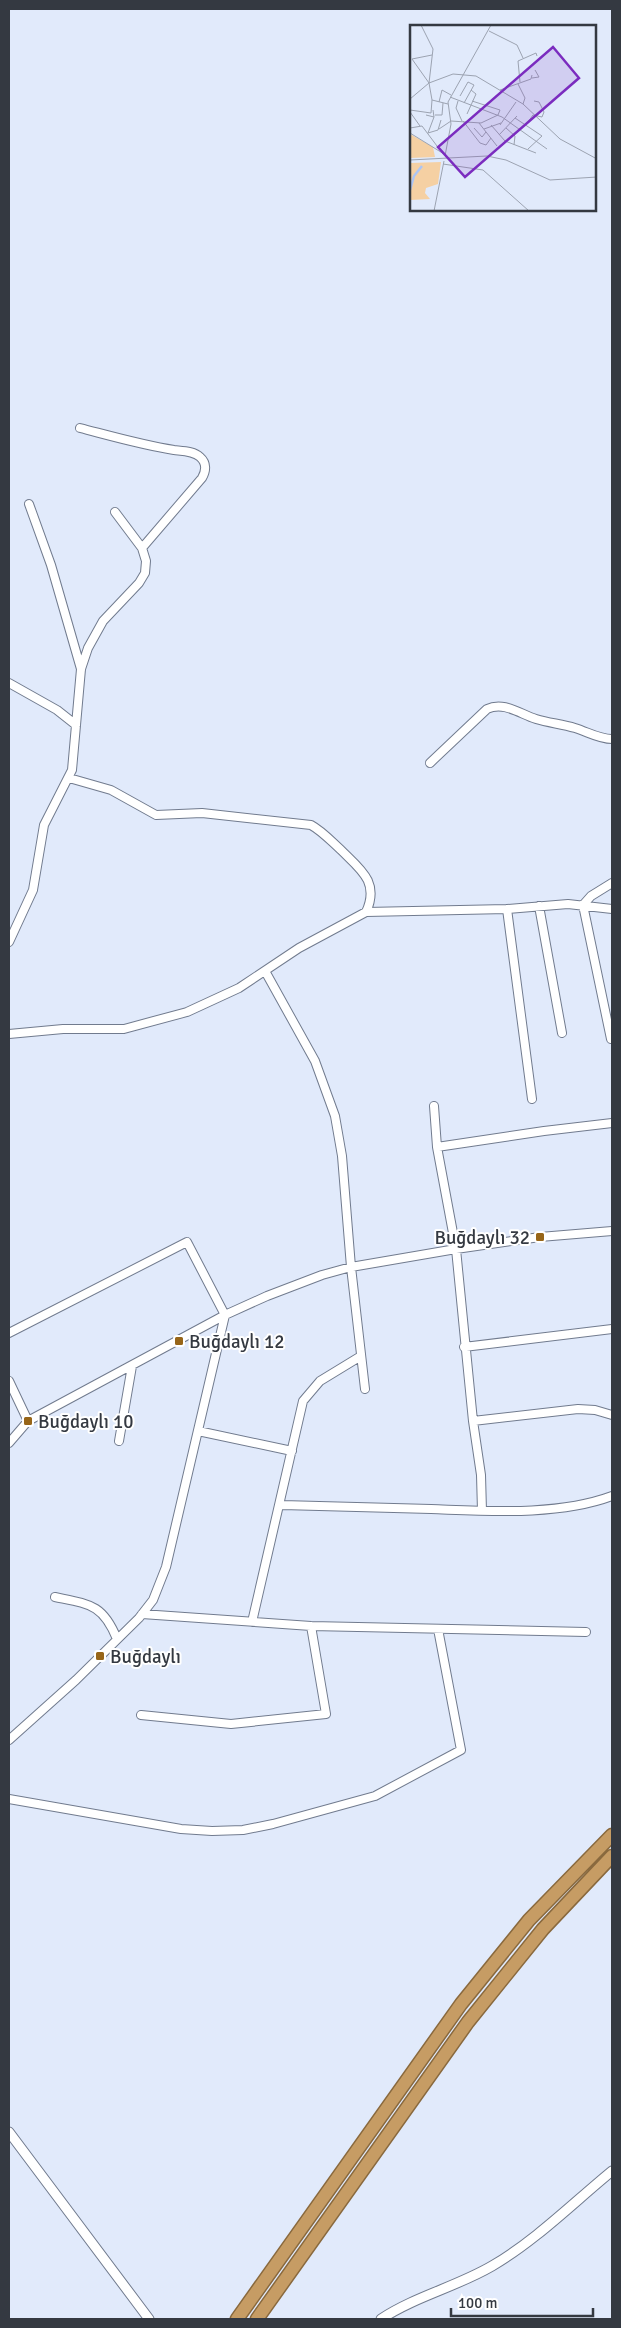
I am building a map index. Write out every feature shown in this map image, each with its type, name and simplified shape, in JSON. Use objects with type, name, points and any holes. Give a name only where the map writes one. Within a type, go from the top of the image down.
[{"type":"highway","points":[[237,2319],[461,2004],[529,1920],[612,1835]]},
{"type":"highway","points":[[257,2319],[420,2086],[480,2006],[543,1928],[612,1856]]},
{"type":"street","points":[[80,428],[156,447],[192,453],[200,456],[204,463],[204,474],[200,482],[142,548]]},
{"type":"street","points":[[29,504],[51,565],[81,669]]},
{"type":"street","points":[[9,942],[33,890],[44,825],[69,778],[74,762],[81,669],[97,630],[144,576],[146,565],[142,548],[115,512]]},
{"type":"street","points":[[9,683],[57,710],[76,725]]},
{"type":"street","points":[[430,763],[487,709],[495,706],[505,707],[534,718],[576,728],[603,739],[612,739]]},
{"type":"street","points":[[69,778],[111,790],[156,815],[202,813],[311,825],[321,832],[366,875],[371,893],[366,912]]},
{"type":"street","points":[[583,906],[591,896],[612,883]]},
{"type":"street","points":[[9,1034],[63,1029],[124,1028],[145,1024],[207,1004],[239,988],[300,948],[366,912],[507,910],[568,904],[612,909]]},
{"type":"street","points":[[540,906],[562,1033]]},
{"type":"street","points":[[583,906],[611,1039]]},
{"type":"street","points":[[507,910],[532,1099]]},
{"type":"street","points":[[265,971],[315,1061],[332,1107],[342,1156],[364,1390]]},
{"type":"street","points":[[434,1106],[437,1147],[456,1248],[464,1348],[482,1475],[482,1511]]},
{"type":"street","points":[[437,1147],[544,1131],[612,1124]]},
{"type":"street","points":[[9,1443],[28,1421],[225,1315],[294,1285],[351,1267],[456,1248],[540,1237],[612,1232]]},
{"type":"street","points":[[9,1333],[187,1242],[225,1315],[163,1578],[153,1600],[118,1639],[76,1680],[9,1740]]},
{"type":"street","points":[[464,1348],[612,1329]]},
{"type":"street","points":[[252,1622],[303,1401],[320,1381],[361,1356]]},
{"type":"street","points":[[118,1441],[132,1366]]},
{"type":"street","points":[[9,1381],[28,1421]]},
{"type":"street","points":[[473,1421],[578,1409],[595,1410],[612,1415]]},
{"type":"street","points":[[198,1431],[292,1451]]},
{"type":"street","points":[[279,1504],[482,1511],[562,1508],[612,1496]]},
{"type":"street","points":[[55,1597],[95,1606],[104,1614],[118,1639]]},
{"type":"street","points":[[142,1614],[311,1626],[586,1632]]},
{"type":"street","points":[[140,1715],[231,1724],[326,1714],[311,1626]]},
{"type":"street","points":[[9,1799],[181,1829],[212,1831],[258,1827],[375,1796],[461,1750],[438,1629]]},
{"type":"street","points":[[9,2132],[149,2319]]},
{"type":"street","points":[[381,2319],[414,2300],[476,2274],[503,2259],[612,2171]]},
{"type":"place","name":"Buğdaylı 32","points":[[540,1237]]},
{"type":"place","name":"Buğdaylı 12","points":[[179,1341]]},
{"type":"place","name":"Buğdaylı 10","points":[[28,1421]]},
{"type":"place","name":"Buğdaylı","points":[[100,1656]]}]
